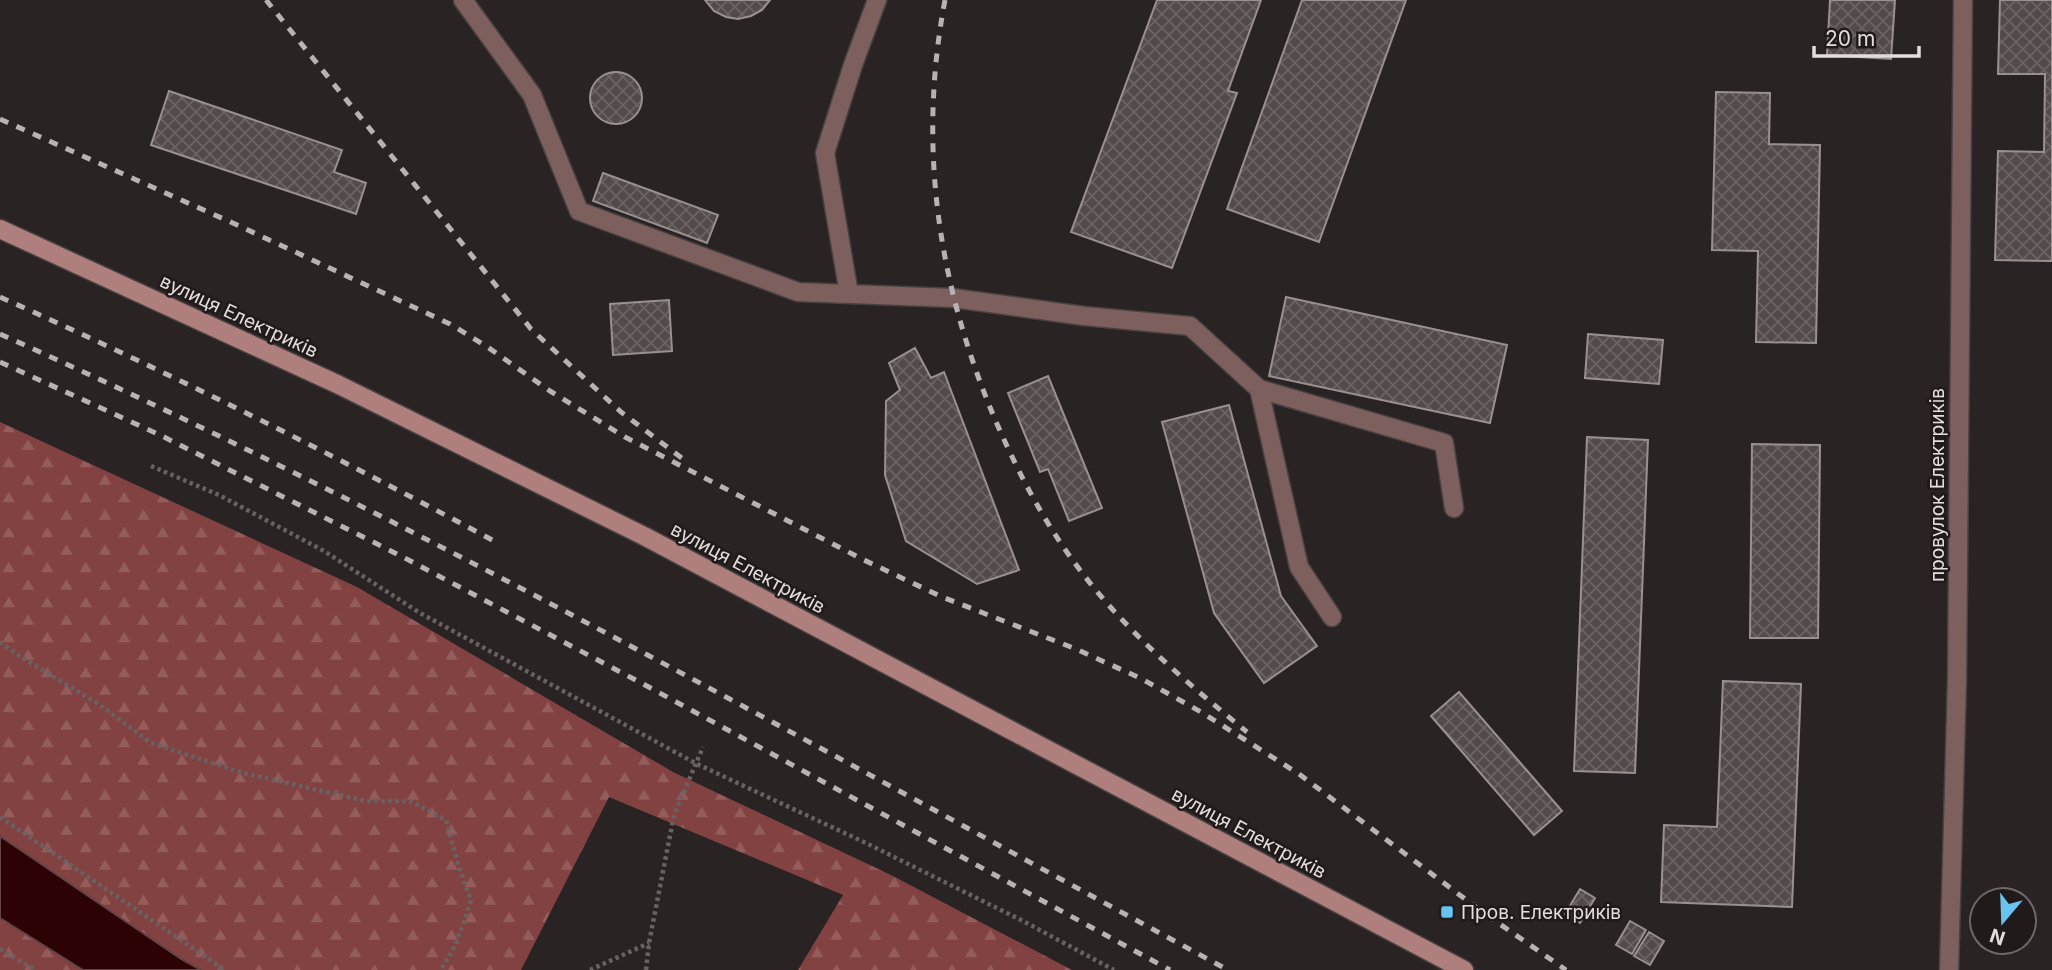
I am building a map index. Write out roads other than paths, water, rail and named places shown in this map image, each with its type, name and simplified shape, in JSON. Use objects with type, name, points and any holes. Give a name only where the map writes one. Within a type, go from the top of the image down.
[{"type":"street","points":[[463,0],[532,95],[579,211],[798,292],[953,298],[1084,316],[1190,326],[1259,389],[1444,443],[1454,508]]},
{"type":"street","points":[[849,294],[825,153],[877,0]]},
{"type":"street","name":"провулок Електриків","points":[[1949,970],[1957,679],[1963,0]]},
{"type":"street","name":"вулиця Електриків","points":[[0,229],[337,384],[644,537],[1464,970]]},
{"type":"street","points":[[1259,389],[1299,567],[1332,617]]},
{"type":"railway","points":[[266,0],[531,329],[621,412],[683,459]]},
{"type":"railway","points":[[945,0],[933,109],[938,216],[960,321],[997,424],[1043,515],[1095,589],[1157,654],[1247,732]]},
{"type":"railway","points":[[0,119],[450,324],[625,437],[864,560],[942,597],[1076,649],[1142,679],[1201,712],[1299,774],[1481,911],[1566,970]]},
{"type":"railway","points":[[0,297],[249,414],[494,541]]},
{"type":"railway","points":[[0,334],[157,406],[467,560],[620,640],[1228,970]]},
{"type":"railway","points":[[0,362],[158,434],[399,555],[645,685],[1170,970]]},
{"type":"place","name":"Пров. Електриків","points":[[1447,912]]}]
